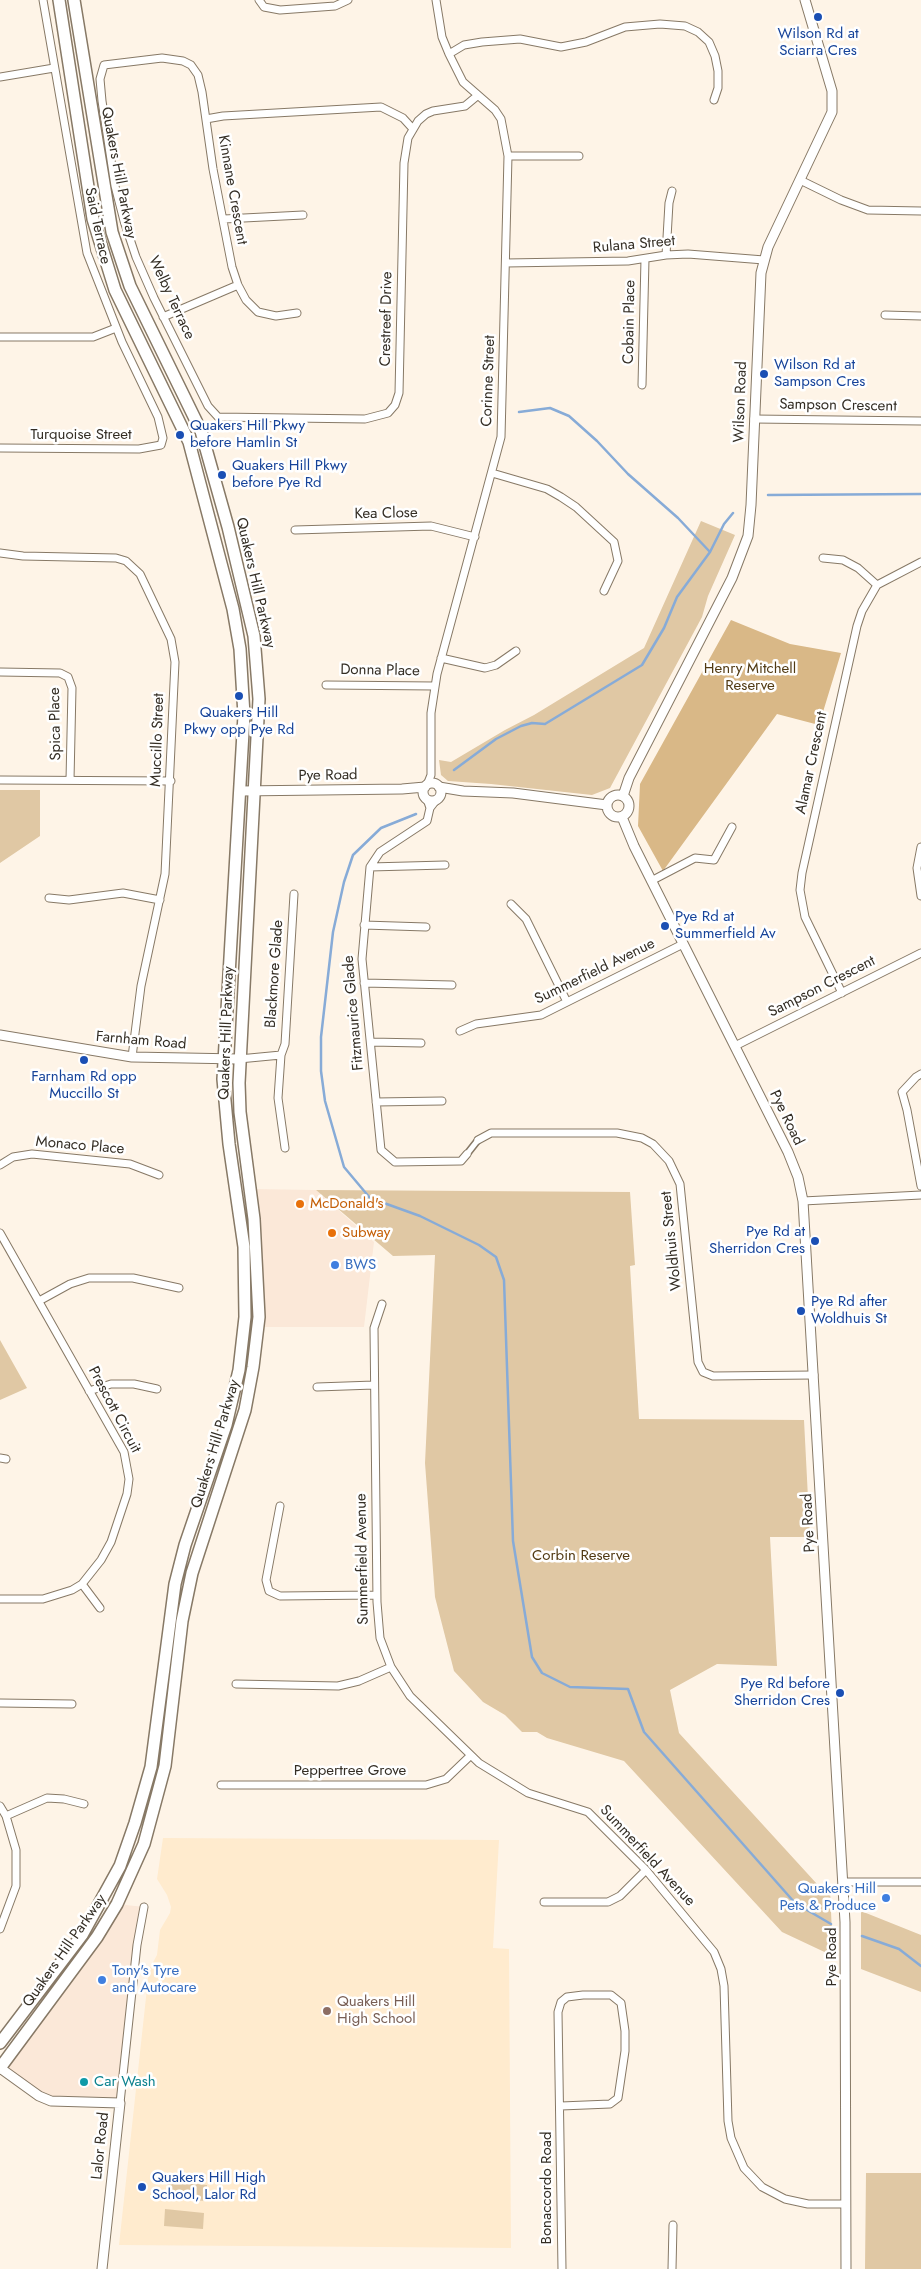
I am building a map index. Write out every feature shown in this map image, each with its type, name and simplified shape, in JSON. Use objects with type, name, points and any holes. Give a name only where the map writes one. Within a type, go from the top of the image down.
[{"type":"main road","name":"Quakers Hill Parkway","points":[[0,2043],[82,1935],[101,1903],[120,1866],[142,1802],[151,1766],[175,1584],[185,1545],[226,1425],[239,1370],[244,1333],[244,1246],[228,1134],[223,1060],[240,791],[243,681],[233,609],[189,442],[118,296],[98,237],[88,194],[59,0]]},
{"type":"main road","name":"Quakers Hill Parkway","points":[[0,2068],[97,1937],[117,1904],[144,1844],[159,1790],[170,1735],[182,1620],[190,1580],[245,1410],[256,1350],[259,1317],[254,1219],[240,1112],[239,1059],[259,699],[256,656],[250,615],[200,431],[130,286],[112,232],[74,0]]},
{"type":"street","name":"Said Terrace","points":[[43,0],[86,253],[116,328],[158,417],[163,431],[161,445]]},
{"type":"street","points":[[259,0],[264,8],[280,10],[335,6],[347,1]]},
{"type":"street","name":"Corinne Street","points":[[426,786],[431,775],[431,720],[434,686],[492,473],[502,427],[508,156],[501,120],[487,102],[477,96],[463,82],[449,54],[442,37],[436,0]]},
{"type":"street","name":"Wilson Road","points":[[623,796],[629,778],[713,615],[744,548],[751,505],[759,296],[764,260],[775,232],[826,128],[833,105],[829,81],[805,0]]},
{"type":"street","points":[[449,54],[464,45],[482,42],[520,39],[561,47],[586,42],[626,27],[660,24],[685,26],[698,32],[709,42],[715,56],[718,71],[718,88],[714,100]]},
{"type":"street","name":"Welby Terrace","points":[[206,119],[198,76],[191,65],[183,61],[162,58],[104,65],[100,79],[102,101],[119,205],[136,257],[164,318],[208,406],[218,417]]},
{"type":"street","points":[[0,77],[54,68]]},
{"type":"street","points":[[412,129],[426,114],[433,111],[465,106],[477,96]]},
{"type":"street","name":"Kinnane Crescent","points":[[297,314],[276,316],[258,312],[246,300],[238,285],[232,267],[206,119],[224,116],[381,107],[403,118],[412,129]]},
{"type":"street","name":"Crestreef Drive","points":[[218,417],[365,419],[388,413],[395,405],[399,393],[404,163],[408,138],[412,129]]},
{"type":"street","points":[[508,156],[579,156]]},
{"type":"street","points":[[800,180],[841,200],[868,210],[921,211]]},
{"type":"street","points":[[666,255],[668,203],[672,191]]},
{"type":"street","points":[[224,219],[303,215]]},
{"type":"street","name":"Rulana Street","points":[[506,263],[645,259],[666,255],[707,255],[764,260]]},
{"type":"street","name":"Cobain Place","points":[[642,385],[645,259]]},
{"type":"street","points":[[164,318],[238,285]]},
{"type":"street","points":[[885,316],[921,316]]},
{"type":"street","points":[[0,337],[93,337],[116,328]]},
{"type":"street","name":"Sampson Crescent","points":[[754,419],[921,421]]},
{"type":"street","name":"Turquoise Street","points":[[0,448],[139,449],[161,445]]},
{"type":"street","points":[[492,473],[547,490],[561,497],[576,506],[614,542],[618,561],[604,591]]},
{"type":"street","name":"Kea Close","points":[[295,530],[431,526],[475,537]]},
{"type":"street","name":"Muccillo Street","points":[[0,552],[23,556],[116,558],[126,561],[140,574],[171,639],[175,662],[171,781],[165,874],[141,986],[132,1057]]},
{"type":"street","points":[[823,558],[843,560],[858,568],[877,586],[921,562]]},
{"type":"street","name":"Alamar Crescent","points":[[842,993],[805,917],[800,890],[856,626],[877,586]]},
{"type":"street","points":[[441,658],[485,668],[496,665],[516,651]]},
{"type":"street","name":"Spica Place","points":[[0,672],[60,673],[68,677],[72,688],[70,780]]},
{"type":"street","name":"Donna Place","points":[[326,685],[434,686]]},
{"type":"street","points":[[370,867],[380,852],[426,821],[430,808],[438,798],[438,786],[431,775]]},
{"type":"street","points":[[0,780],[171,781]]},
{"type":"street","points":[[426,786],[423,793],[430,808]]},
{"type":"street","name":"Pye Road","points":[[240,791],[402,789],[438,786],[463,791],[513,793],[607,805]]},
{"type":"street","name":"Pye Road","points":[[402,789],[426,798],[438,798],[463,791]]},
{"type":"street","points":[[613,796],[623,796],[628,801],[630,808],[622,817],[611,816],[607,805],[613,796]]},
{"type":"street","name":"Pye Road","points":[[622,817],[651,881],[794,1165],[803,1201],[846,1944],[846,2269]]},
{"type":"street","points":[[651,881],[695,858],[714,860],[732,827]]},
{"type":"street","points":[[921,847],[917,868],[921,896]]},
{"type":"street","points":[[370,867],[445,865]]},
{"type":"street","name":"Fitzmaurice Glade","points":[[370,867],[362,959],[381,1150],[395,1162],[461,1161],[468,1154]]},
{"type":"street","points":[[49,898],[69,900],[131,893],[160,900]]},
{"type":"street","name":"Blackmore Glade","points":[[285,1148],[279,1094],[294,894]]},
{"type":"street","points":[[511,904],[526,919],[568,1002]]},
{"type":"street","points":[[364,925],[426,928]]},
{"type":"street","name":"Summerfield Avenue","points":[[460,1031],[476,1024],[532,1017],[568,1002],[683,944]]},
{"type":"street","name":"Sampson Crescent","points":[[735,1046],[921,953]]},
{"type":"street","points":[[364,983],[452,985]]},
{"type":"street","name":"Farnham Road","points":[[0,1035],[132,1057],[223,1060],[281,1059]]},
{"type":"street","points":[[371,1042],[421,1043]]},
{"type":"street","points":[[921,1074],[902,1092],[921,1186]]},
{"type":"street","points":[[376,1102],[442,1101]]},
{"type":"street","name":"Woldhuis Street","points":[[478,1140],[491,1133],[617,1133],[642,1138],[663,1152],[676,1172],[680,1184],[698,1362],[703,1372]]},
{"type":"street","points":[[468,1154],[478,1140]]},
{"type":"street","name":"Monaco Place","points":[[0,1165],[13,1157],[32,1154],[130,1164],[159,1175]]},
{"type":"street","points":[[803,1201],[921,1195]]},
{"type":"street","name":"Prescott Circuit","points":[[0,1232],[124,1452],[129,1479],[127,1494],[111,1542],[101,1560],[82,1584],[72,1590],[42,1599],[0,1599]]},
{"type":"street","points":[[39,1301],[70,1284],[89,1278],[133,1278],[179,1288]]},
{"type":"street","name":"Summerfield Avenue","points":[[382,1304],[374,1328],[376,1595],[380,1638],[390,1667],[405,1690],[470,1756],[485,1768],[521,1790],[593,1815],[646,1870],[714,1952],[721,1969],[724,1986],[728,2121],[730,2138],[744,2168],[762,2187],[784,2199],[808,2204],[846,2204]]},
{"type":"street","points":[[697,1378],[703,1372],[713,1376],[814,1375]]},
{"type":"street","points":[[89,1391],[111,1384],[134,1384],[157,1389]]},
{"type":"street","points":[[317,1387],[374,1385]]},
{"type":"street","points":[[280,1506],[266,1580],[269,1591],[280,1596],[376,1595]]},
{"type":"street","points":[[82,1584],[100,1608]]},
{"type":"street","points":[[236,1684],[338,1686],[359,1681],[390,1667]]},
{"type":"street","points":[[0,1703],[72,1704]]},
{"type":"street","name":"Peppertree Grove","points":[[220,1785],[426,1785],[446,1779],[470,1756]]},
{"type":"street","points":[[6,1816],[47,1798],[64,1799],[84,1804]]},
{"type":"street","points":[[0,1806],[6,1816],[16,1850],[16,1886],[0,1929]]},
{"type":"street","points":[[544,1902],[608,1902],[620,1896],[646,1870]]},
{"type":"street","points":[[843,1882],[921,1882]]},
{"type":"street","name":"Lalor Road","points":[[102,2269],[137,1944],[144,1907]]},
{"type":"street","name":"Bonaccordo Road","points":[[561,2106],[610,2104],[618,2098],[625,2051],[624,2031],[621,2003],[611,1995],[566,1997],[560,2002],[558,2012],[561,2106],[562,2269]]},
{"type":"street","points":[[0,2068],[39,2096],[51,2101],[120,2103]]},
{"type":"street","points":[[672,2269],[673,2225]]},
{"type":"shaded area","points":[[250,1189],[316,1190],[374,1242],[364,1327],[258,1327]]},
{"type":"shaded area","name":"Quakers Hill High School","points":[[163,1838],[499,1840],[493,1948],[509,1949],[511,2248],[119,2245],[149,1970],[157,1955],[160,1930],[170,1913],[171,1907],[167,1895],[157,1879]]},
{"type":"shaded area","points":[[117,1904],[144,1907],[120,2103],[51,2101],[0,2068]]},
{"type":"green space","points":[[701,521],[735,535],[708,596],[702,617],[610,788],[592,795],[448,781],[441,775],[439,760],[451,762],[534,715],[644,648]]},
{"type":"green space","name":"Henry Mitchell Reserve","points":[[731,620],[790,644],[841,653],[819,725],[777,714],[663,871],[638,826],[640,784]]},
{"type":"green space","points":[[0,790],[40,790],[40,836],[0,863]]},
{"type":"green space","name":"Corbin Reserve","points":[[316,1190],[630,1192],[635,1265],[630,1266],[639,1419],[804,1420],[810,1537],[770,1537],[777,1666],[717,1664],[670,1690],[679,1733],[817,1884],[830,1889],[833,1956],[782,1932],[624,1761],[547,1738],[537,1732],[522,1732],[505,1715],[483,1702],[454,1671],[435,1597],[425,1463],[435,1255],[393,1256]]},
{"type":"green space","points":[[0,1340],[27,1388],[0,1400]]},
{"type":"green space","points":[[861,1911],[921,1935],[921,1992],[861,1969]]},
{"type":"green space","points":[[866,2173],[921,2173],[921,2269],[865,2269]]},
{"type":"green space","points":[[168,2181],[207,2185],[206,2201],[166,2198]]},
{"type":"green space","points":[[165,2209],[204,2213],[203,2229],[164,2226]]},
{"type":"waterway","points":[[519,412],[550,408],[569,416],[597,441],[628,474],[678,518],[710,552]]},
{"type":"waterway","points":[[768,495],[921,494]]},
{"type":"waterway","points":[[454,770],[496,739],[521,726],[532,723],[545,724],[642,665],[664,628],[677,597],[710,552],[724,524],[733,513]]},
{"type":"waterway","points":[[416,814],[381,828],[353,855],[344,882],[333,932],[321,1037],[321,1071],[325,1101],[344,1167],[370,1198],[420,1216],[479,1245],[496,1257],[504,1280],[513,1541],[532,1657],[542,1673],[570,1687],[628,1689],[644,1732],[795,1903],[831,1924]]},
{"type":"waterway","points":[[862,1936],[899,1949],[921,1966]]},
{"type":"place","name":"Wilson Rd at Sciarra Cres","points":[[818,17]]},
{"type":"place","name":"Wilson Rd at Sampson Cres","points":[[764,374]]},
{"type":"place","name":"Quakers Hill Pkwy before Hamlin St","points":[[180,435]]},
{"type":"place","name":"Quakers Hill Pkwy before Pye Rd","points":[[222,475]]},
{"type":"place","name":"Quakers Hill Pkwy opp Pye Rd","points":[[239,696]]},
{"type":"place","name":"Pye Rd at Summerfield Av","points":[[665,926]]},
{"type":"place","name":"Farnham Rd opp Muccillo St","points":[[84,1060]]},
{"type":"place","name":"McDonald's","points":[[300,1204]]},
{"type":"place","name":"Subway","points":[[332,1233]]},
{"type":"place","name":"Pye Rd at Sherridon Cres","points":[[815,1241]]},
{"type":"place","name":"BWS","points":[[335,1265]]},
{"type":"place","name":"Pye Rd after Woldhuis St","points":[[801,1311]]},
{"type":"place","name":"Pye Rd before Sherridon Cres","points":[[840,1693]]},
{"type":"place","name":"Quakers Hill Pets & Produce","points":[[886,1898]]},
{"type":"place","name":"Tony's Tyre and Autocare","points":[[102,1980]]},
{"type":"place","name":"Quakers Hill High School","points":[[327,2011]]},
{"type":"place","name":"Car Wash","points":[[84,2082]]},
{"type":"place","name":"Quakers Hill High School, Lalor Rd","points":[[142,2187]]}]
